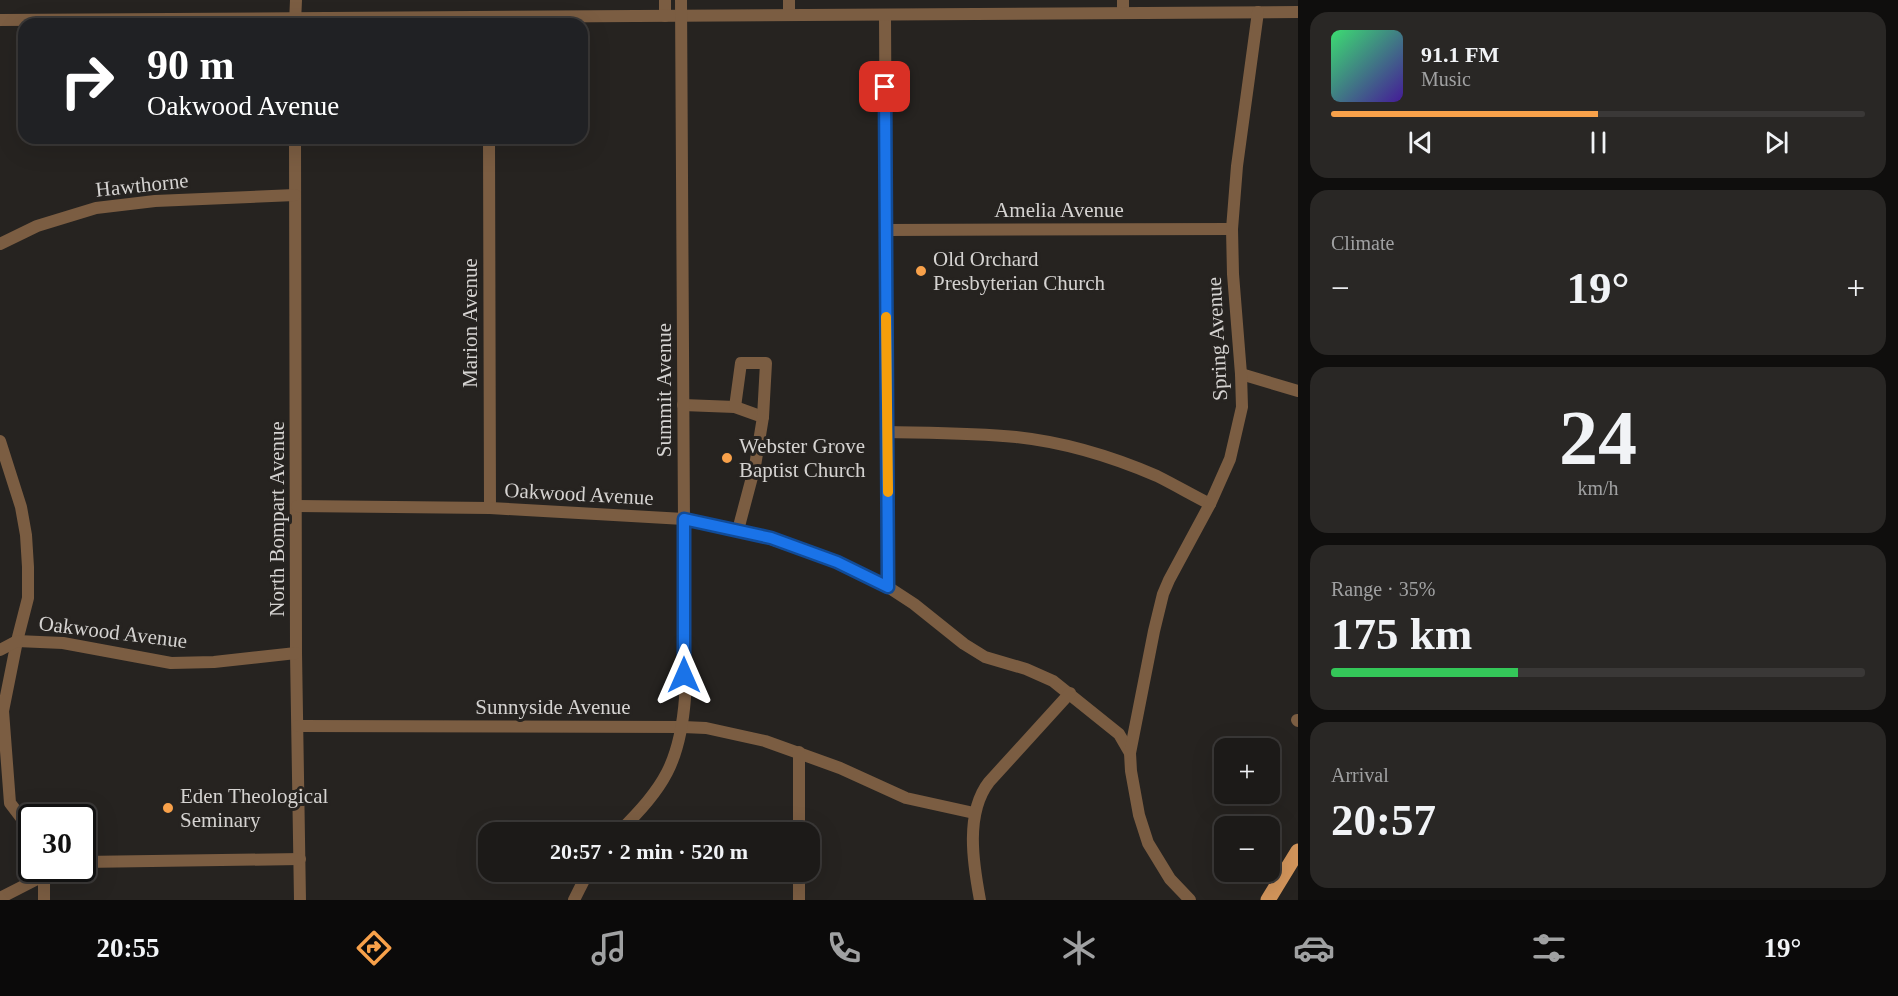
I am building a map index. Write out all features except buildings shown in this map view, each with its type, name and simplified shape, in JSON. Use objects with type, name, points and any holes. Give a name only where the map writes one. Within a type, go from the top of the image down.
[{"type":"main road","points":[[1269,900],[1298,851]]},
{"type":"street","points":[[295,18],[296,0]]},
{"type":"street","points":[[665,0],[665,16]]},
{"type":"street","name":"Summit Avenue","points":[[629,822],[659,788],[671,765],[683,727],[685,698],[681,0]]},
{"type":"street","points":[[789,0],[789,15]]},
{"type":"street","points":[[588,18],[885,15],[1123,6],[1298,12]]},
{"type":"street","name":"Spring Avenue","points":[[1130,753],[1160,602],[1169,580],[1210,504],[1230,459],[1242,407],[1232,229],[1237,166],[1258,12]]},
{"type":"street","points":[[885,15],[888,587]]},
{"type":"street","points":[[0,20],[18,20]]},
{"type":"street","name":"North Bompart Avenue","points":[[295,144],[296,653],[300,900]]},
{"type":"street","name":"Marion Avenue","points":[[489,144],[490,508]]},
{"type":"street","name":"Hawthorne","points":[[0,244],[37,226],[96,208],[155,201],[295,195]]},
{"type":"street","name":"Amelia Avenue","points":[[885,230],[1232,229]]},
{"type":"street","points":[[735,407],[741,363],[766,363],[764,417],[755,466],[738,530]]},
{"type":"street","points":[[1241,374],[1298,391]]},
{"type":"street","points":[[683,405],[735,407],[764,417]]},
{"type":"street","points":[[887,432],[1018,437],[1055,444],[1130,466],[1210,504]]},
{"type":"street","points":[[0,441],[21,507],[26,535],[28,598],[3,711],[10,803],[18,814]]},
{"type":"street","name":"Oakwood Avenue","points":[[297,506],[490,508],[684,519],[771,538],[837,562],[888,587],[985,657],[1039,674],[1053,681],[1119,734],[1130,753],[1131,771],[1143,831],[1148,843],[1170,879],[1190,900]]},
{"type":"street","name":"Oakwood Avenue","points":[[0,650],[17,641],[63,643],[171,663],[214,662],[296,653]]},
{"type":"street","points":[[980,900],[975,867],[974,813],[982,790],[1070,693]]},
{"type":"street","name":"Sunnyside Avenue","points":[[298,726],[706,728],[765,741],[799,752],[906,798],[974,813]]},
{"type":"street","points":[[799,752],[799,822]]},
{"type":"street","points":[[96,862],[300,859]]},
{"type":"street","points":[[0,898],[31,882]]},
{"type":"street","points":[[44,900],[48,882]]},
{"type":"street","points":[[574,900],[583,882]]},
{"type":"street","points":[[799,882],[799,900]]},
{"type":"slow traffic","points":[[886,317],[888,492]]},
{"type":"place","name":"Old Orchard Presbyterian Church","points":[[921,271]]},
{"type":"place","name":"Webster Grove Baptist Church","points":[[727,458]]},
{"type":"place","name":"Eden Theological Seminary","points":[[168,808]]},
{"type":"route","points":[[684,675],[684,519],[771,538],[837,562],[888,587],[885,87]]}]
